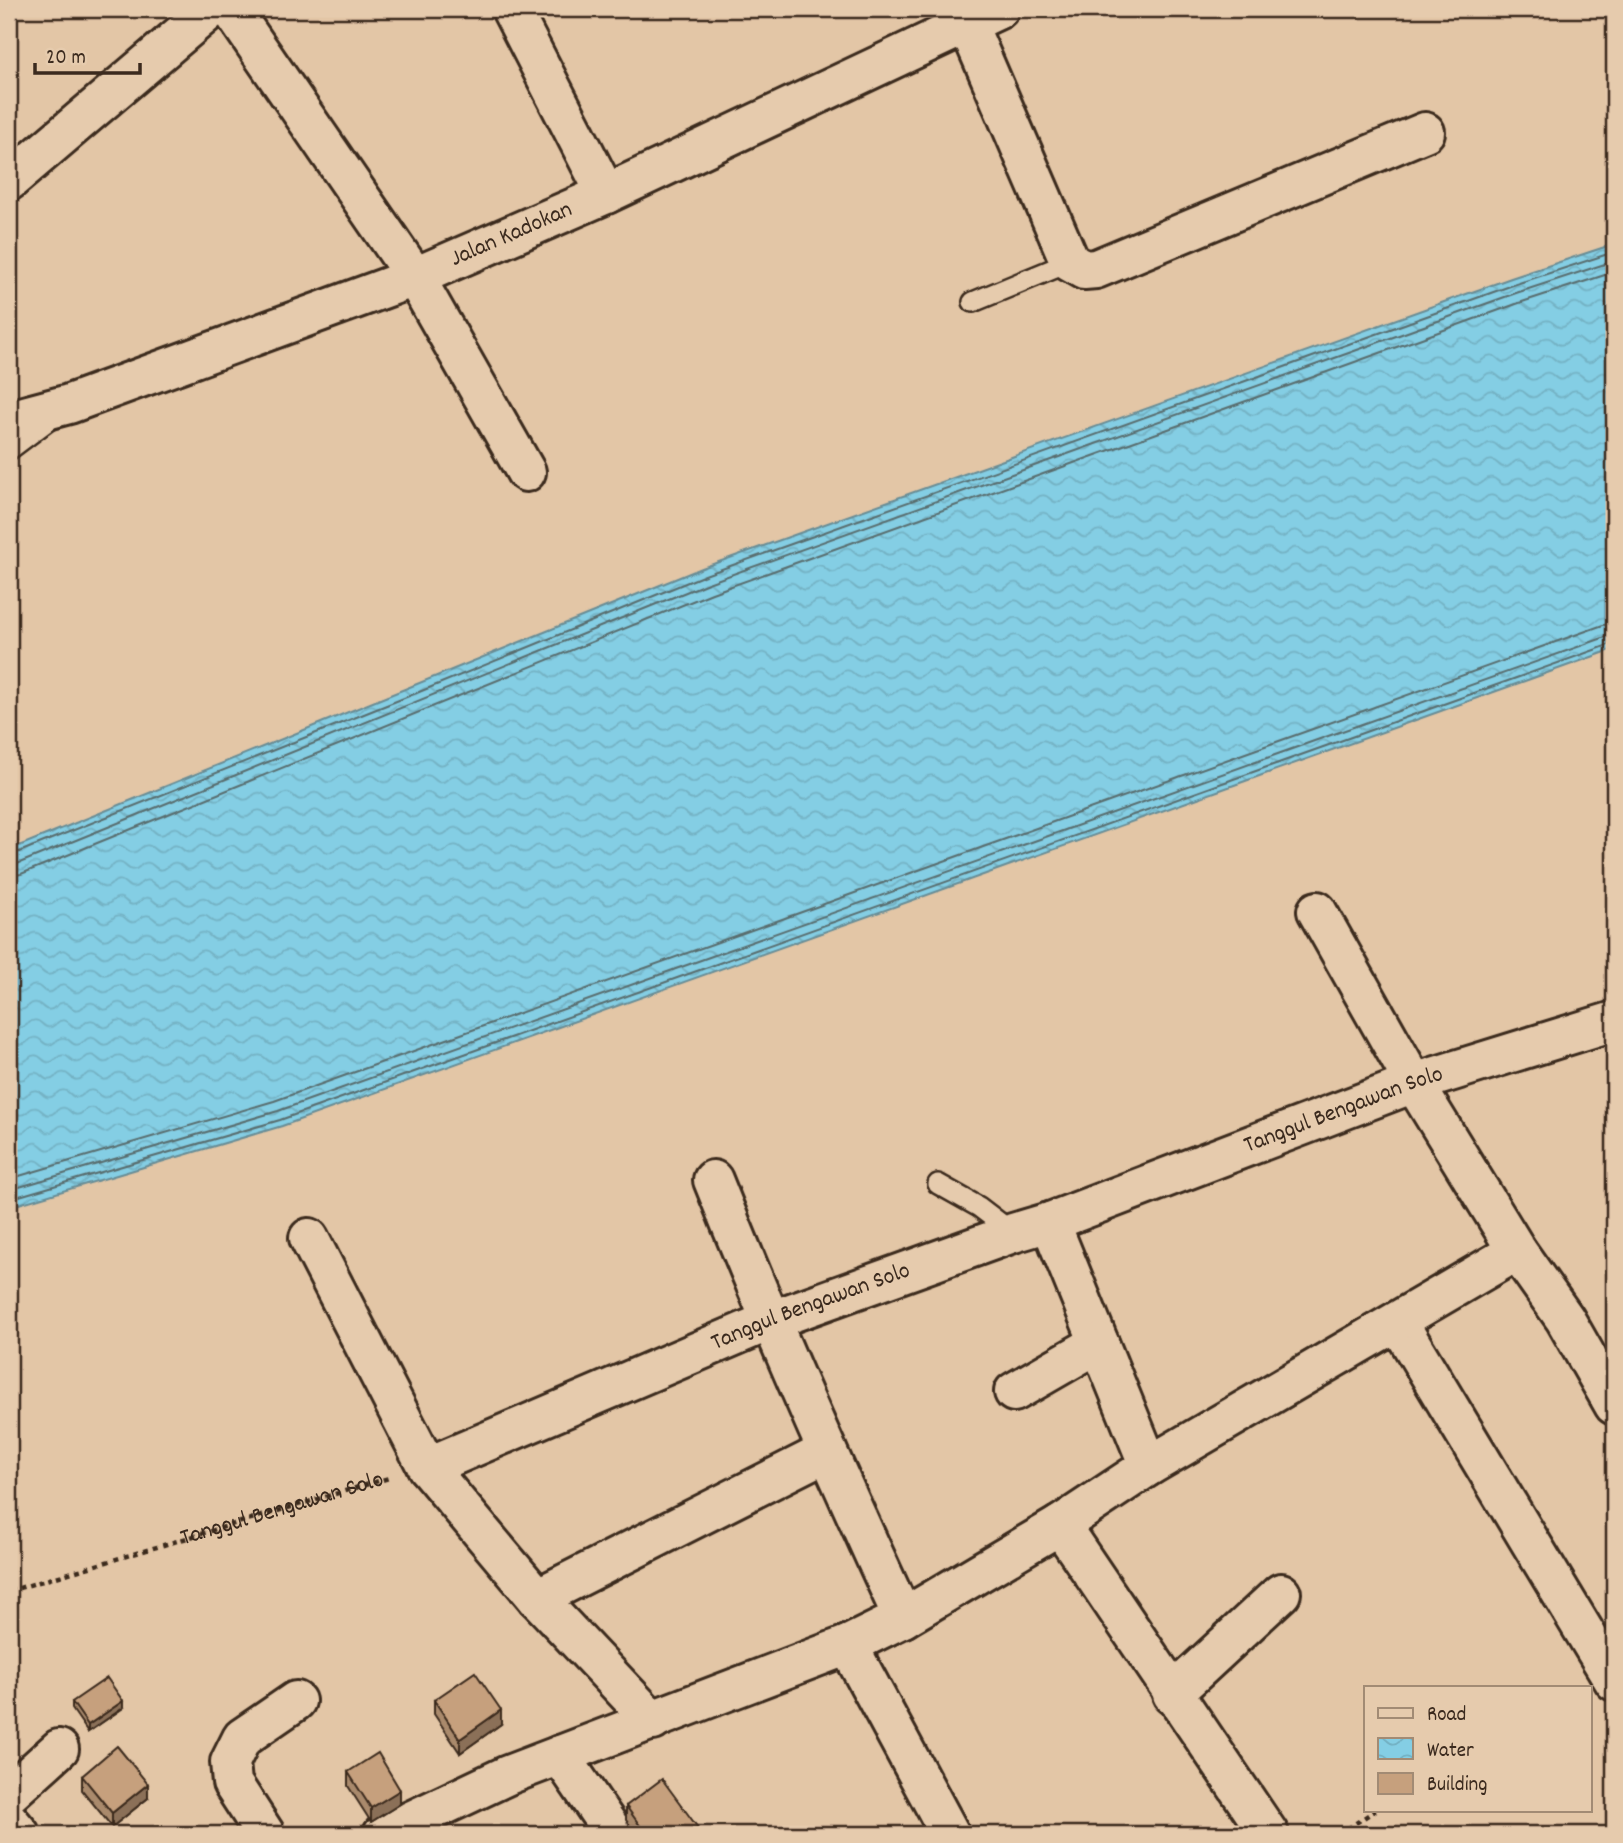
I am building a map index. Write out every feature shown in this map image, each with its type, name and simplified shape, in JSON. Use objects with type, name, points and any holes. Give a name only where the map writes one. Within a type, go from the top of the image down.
[{"type":"street","points":[[9,181],[211,9]]},
{"type":"street","points":[[231,9],[415,277],[526,472]]},
{"type":"street","points":[[511,9],[606,194]]},
{"type":"street","points":[[983,16],[1070,262],[1084,270],[1096,269],[1425,132]]},
{"type":"street","name":"Jalan Kadokan","points":[[9,420],[69,404],[415,277],[606,194],[983,16]]},
{"type":"street","points":[[1317,911],[1414,1083],[1517,1251],[1565,1319],[1614,1405]]},
{"type":"street","name":"Tanggul Bengawan Solo","points":[[427,1467],[769,1321],[1013,1233],[1051,1222],[1414,1083],[1614,1021]]},
{"type":"street","points":[[713,1180],[769,1321],[903,1618]]},
{"type":"street","points":[[1051,1222],[1149,1466]]},
{"type":"street","points":[[309,1238],[427,1467],[537,1598],[653,1721]]},
{"type":"street","points":[[383,1834],[508,1775],[848,1645],[903,1618],[1060,1525],[1149,1466],[1517,1251]]},
{"type":"street","points":[[1398,1322],[1614,1681]]},
{"type":"street","points":[[1014,1392],[1099,1343]]},
{"type":"street","points":[[537,1598],[826,1452]]},
{"type":"street","points":[[1060,1525],[1269,1834]]},
{"type":"street","points":[[1172,1694],[1281,1593]]},
{"type":"street","points":[[848,1645],[950,1834]]},
{"type":"street","points":[[265,1834],[232,1783],[230,1762],[242,1738],[296,1701]]},
{"type":"street","points":[[9,1794],[59,1749]]},
{"type":"street","points":[[560,1755],[614,1834]]},
{"type":"street","points":[[9,1821],[20,1834]]},
{"type":"lane","points":[[974,302],[1070,262]]},
{"type":"lane","points":[[9,450],[69,404]]},
{"type":"lane","points":[[938,1184],[979,1207],[1013,1233]]},
{"type":"path","name":"Tanggul Bengawan Solo","points":[[9,1591],[427,1467]]},
{"type":"path","points":[[1339,1834],[1373,1812]]},
{"type":"water","points":[[1614,244],[1614,649],[282,1126],[9,1207],[9,850],[702,568],[1511,278]]},
{"type":"building","points":[[475,1672],[501,1710],[460,1739],[434,1700]]},
{"type":"building","points":[[107,1678],[123,1701],[88,1725],[72,1702]]},
{"type":"building","points":[[117,1746],[148,1784],[112,1813],[82,1776]]},
{"type":"building","points":[[378,1753],[400,1790],[371,1808],[348,1772]]},
{"type":"building","points":[[662,1779],[698,1828],[690,1834],[646,1834],[626,1806]]}]
